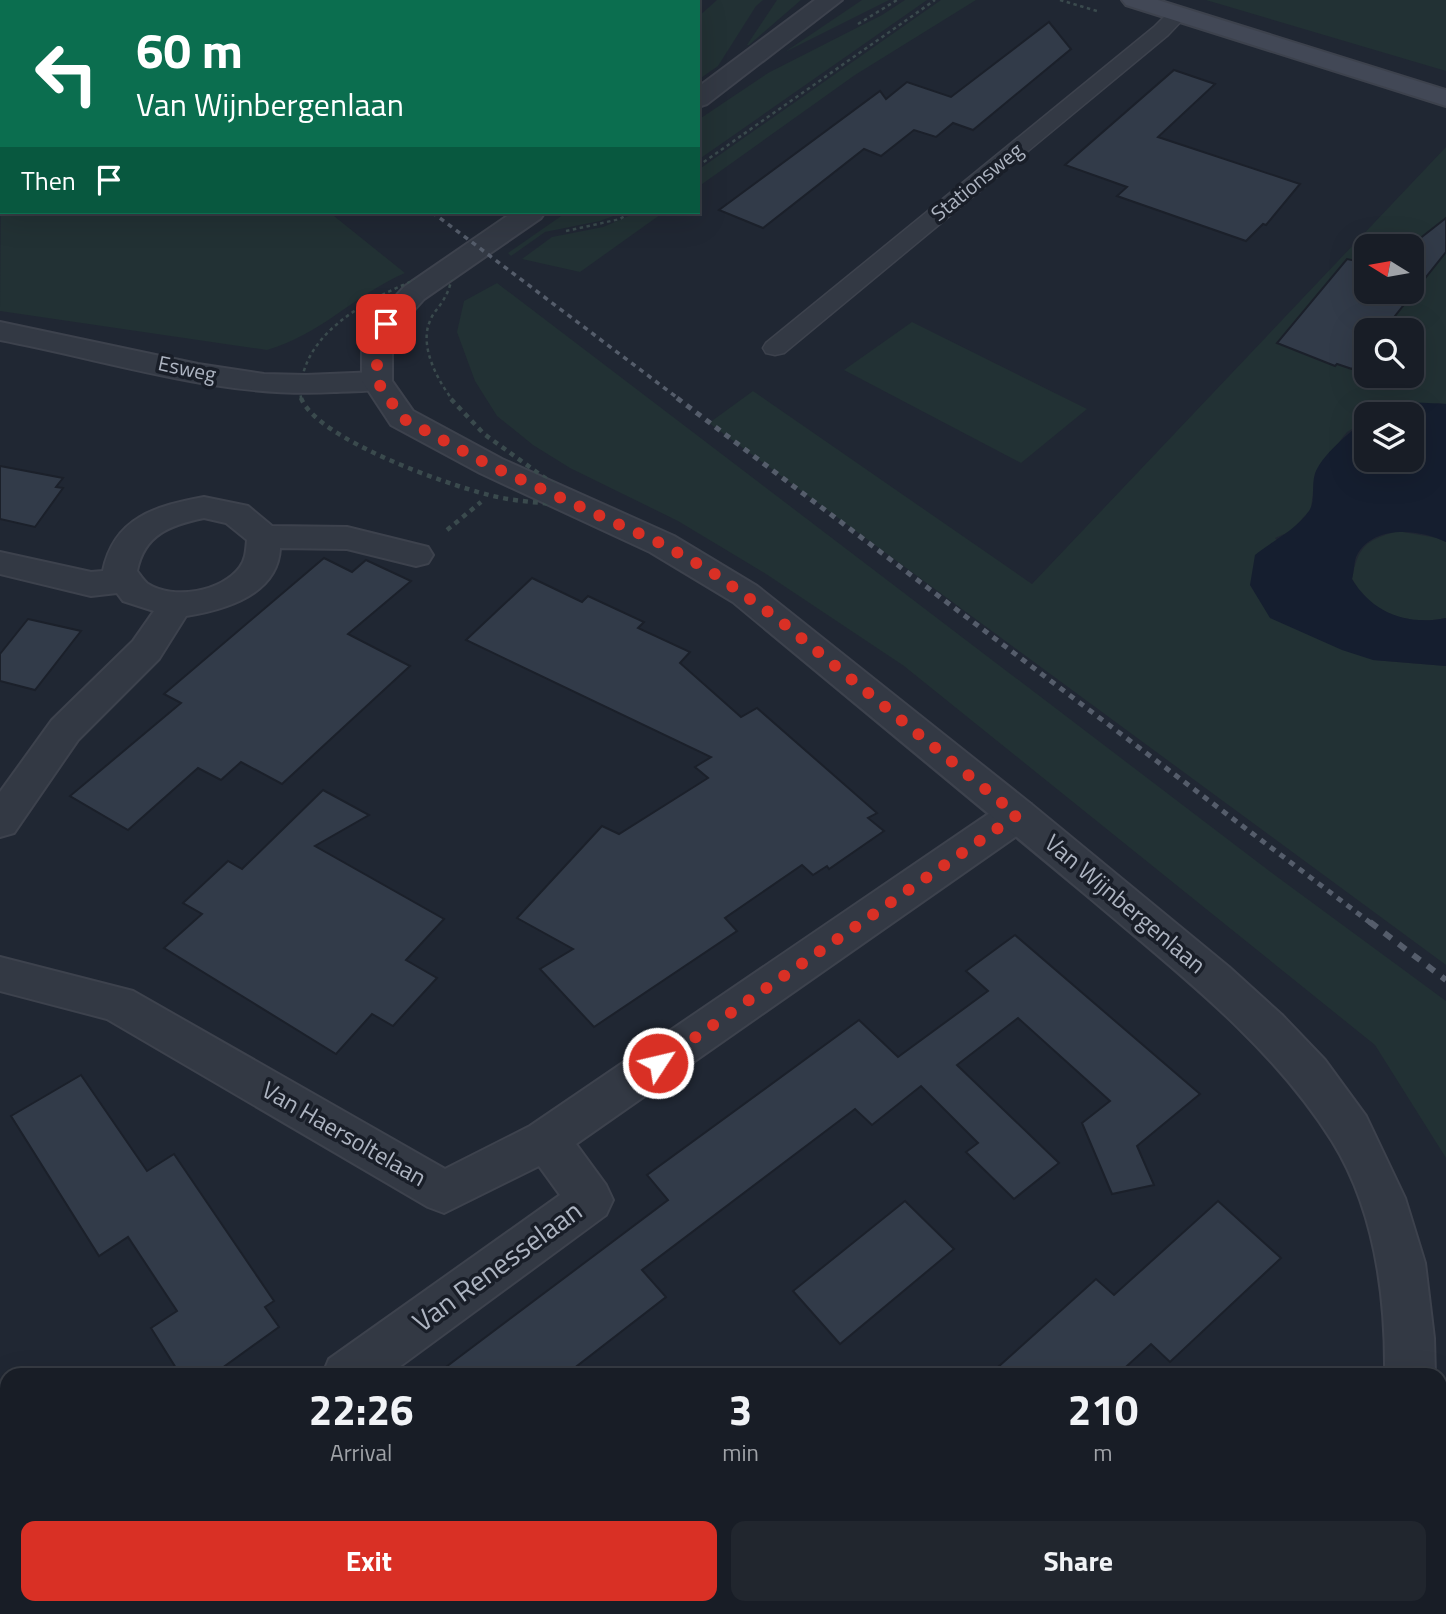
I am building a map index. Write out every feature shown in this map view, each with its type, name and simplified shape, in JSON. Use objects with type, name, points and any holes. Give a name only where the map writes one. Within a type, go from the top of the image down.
[{"type":"main road","points":[[1134,0],[1446,98]]},
{"type":"street","points":[[700,98],[830,0]]},
{"type":"street","points":[[377,381],[377,342],[386,324],[414,293],[528,214]]},
{"type":"street","name":"Esweg","points":[[0,331],[69,343],[219,377],[256,382],[377,381]]},
{"type":"street","name":"Van Wijnbergenlaan","points":[[377,381],[402,418],[491,466],[662,544],[745,594],[1214,979],[1310,1073],[1350,1130],[1382,1198],[1401,1263],[1410,1338],[1410,1368]]},
{"type":"street","points":[[196,508],[229,511],[254,523],[264,537],[265,552],[258,568],[244,583],[224,595],[200,603],[175,605],[143,598],[122,581],[118,565],[122,550],[142,528],[173,513],[196,508]]},
{"type":"street","points":[[264,537],[347,538],[416,555]]},
{"type":"street","points":[[0,563],[91,584],[122,581]]},
{"type":"street","points":[[0,822],[65,730],[146,650],[175,605]]},
{"type":"street","name":"Van Haersoltelaan","points":[[0,974],[118,1004],[444,1192],[546,1140],[1017,815]]},
{"type":"street","name":"Van Renesselaan","points":[[357,1368],[590,1200],[546,1140]]},
{"type":"lane","name":"Stationsweg","points":[[775,348],[1161,31],[1178,14]]},
{"type":"path","points":[[700,165],[935,0]]},
{"type":"path","points":[[446,396],[429,358],[426,331],[431,315],[447,296]]},
{"type":"path","points":[[416,555],[490,495]]},
{"type":"shaded area","points":[[717,0],[763,0],[756,6],[718,66],[700,79],[700,15]]},
{"type":"shaded area","points":[[777,0],[801,0],[747,45]]},
{"type":"shaded area","points":[[862,0],[889,0],[785,52]]},
{"type":"shaded area","points":[[905,0],[927,0],[700,159],[700,119],[768,73],[882,15]]},
{"type":"shaded area","points":[[941,0],[976,0],[855,75],[700,186],[700,169]]},
{"type":"shaded area","points":[[1206,0],[1446,0],[1446,71]]},
{"type":"shaded area","points":[[1446,147],[1446,404],[1354,402],[1354,428],[1347,432],[1315,473],[1311,509],[1291,531],[1275,538],[1373,660],[1446,666],[1446,965],[709,423],[753,391],[1032,584],[1354,244],[1354,304],[1424,304],[1424,234],[1364,234]]},
{"type":"shaded area","points":[[1,214],[331,214],[405,273],[305,334],[267,350],[0,311]]},
{"type":"shaded area","points":[[564,214],[619,214],[600,221],[545,232],[511,256],[508,253]]},
{"type":"shaded area","points":[[633,214],[661,214],[580,272],[522,259],[552,237],[603,227]]},
{"type":"shaded area","points":[[497,283],[1272,873],[1446,1001],[1446,1158],[1375,1045],[904,666],[766,574],[678,521],[570,468],[533,445],[497,416],[475,381],[457,332],[464,301]]},
{"type":"shaded area","points":[[912,322],[1087,409],[1021,463],[844,370]]},
{"type":"shaded area","points":[[1398,531],[1446,542],[1446,618],[1418,620],[1392,614],[1370,601],[1352,579],[1357,559],[1365,546]]},
{"type":"water","points":[[1424,403],[1446,404],[1446,542],[1410,532],[1384,534],[1363,546],[1356,557],[1352,579],[1370,601],[1392,614],[1418,620],[1446,618],[1446,666],[1373,660],[1342,650],[1270,618],[1250,585],[1255,555],[1291,530],[1309,511],[1318,467],[1329,452],[1353,430],[1354,472],[1424,472]]},
{"type":"building","points":[[1049,22],[1071,49],[973,130],[953,123],[936,137],[914,130],[881,156],[864,149],[763,228],[719,210],[880,91],[886,99],[907,82],[951,97]]},
{"type":"building","points":[[1174,70],[1215,84],[1158,137],[1300,184],[1266,225],[1263,224],[1246,241],[1117,196],[1127,187],[1065,165]]},
{"type":"building","points":[[1446,218],[1446,252],[1424,280],[1424,235]]},
{"type":"building","points":[[1347,259],[1354,260],[1354,304],[1405,304],[1393,318],[1354,318],[1352,369],[1337,364],[1335,366],[1277,343]]},
{"type":"building","points":[[0,466],[63,478],[56,487],[63,488],[35,527],[0,519]]},
{"type":"building","points":[[324,558],[352,572],[366,560],[411,581],[348,634],[410,666],[282,784],[241,762],[221,780],[198,768],[128,830],[70,796],[181,703],[164,694]]},
{"type":"building","points":[[532,578],[582,602],[588,596],[644,622],[638,628],[690,652],[680,663],[741,717],[757,708],[877,813],[868,818],[884,831],[829,869],[827,866],[813,875],[802,865],[725,918],[737,931],[594,1027],[540,969],[573,949],[517,918],[602,826],[619,834],[708,778],[695,767],[711,757],[466,640]]},
{"type":"building","points":[[28,619],[81,631],[35,690],[0,681],[0,654]]},
{"type":"building","points":[[323,790],[369,815],[315,846],[444,919],[406,960],[437,978],[393,1026],[372,1014],[336,1054],[164,948],[202,914],[183,903],[228,861],[242,869]]},
{"type":"building","points":[[1015,935],[1200,1094],[1137,1146],[1154,1185],[1112,1194],[1082,1123],[1110,1101],[1018,1018],[957,1065],[1059,1163],[1014,1199],[966,1152],[978,1143],[921,1086],[872,1125],[855,1109],[642,1270],[666,1297],[574,1368],[445,1368],[668,1200],[647,1175],[859,1020],[898,1057],[988,991],[966,971]]},
{"type":"building","points":[[81,1075],[147,1171],[174,1154],[274,1301],[265,1307],[279,1327],[222,1368],[176,1368],[151,1328],[177,1311],[128,1237],[99,1256],[11,1116]]},
{"type":"building","points":[[905,1201],[954,1249],[840,1344],[793,1291]]},
{"type":"building","points":[[1218,1201],[1281,1258],[1170,1362],[1151,1344],[1125,1368],[997,1368],[1096,1279],[1114,1295]]},
{"type":"railway","points":[[435,214],[679,399]]},
{"type":"railway","points":[[677,398],[1372,924]]},
{"type":"railway","points":[[1370,922],[1446,980]]},
{"type":"route","points":[[386,324],[377,342],[377,381],[402,418],[491,466],[662,544],[709,570],[778,619],[1017,815],[658,1063]]}]
